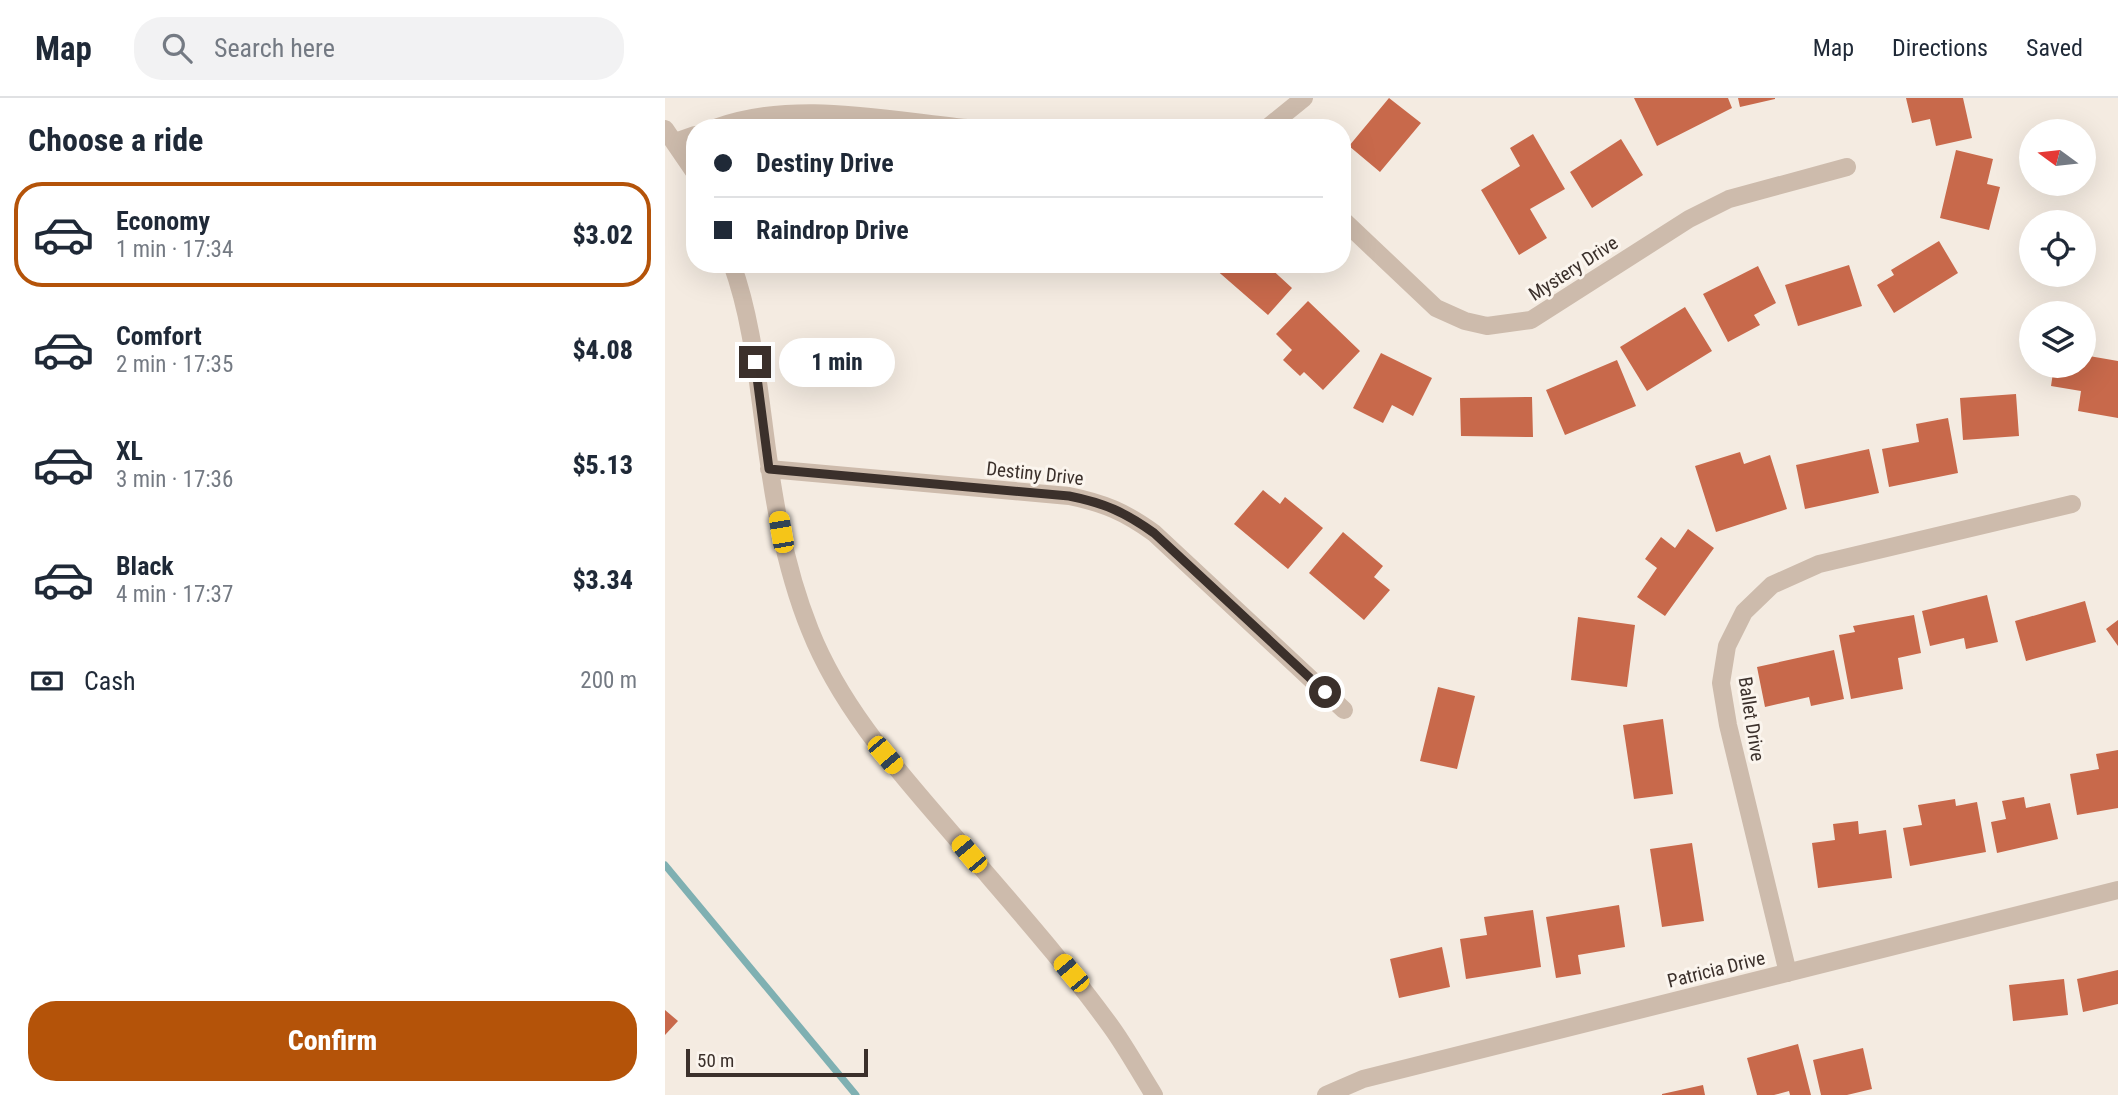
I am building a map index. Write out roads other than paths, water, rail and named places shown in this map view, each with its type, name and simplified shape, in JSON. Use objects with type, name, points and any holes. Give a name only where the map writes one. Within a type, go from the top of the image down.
[{"type":"street","points":[[1278,119],[1304,98]]},
{"type":"street","points":[[746,119],[780,113],[819,113],[878,119]]},
{"type":"street","points":[[670,135],[686,159]]},
{"type":"street","name":"Mystery Drive","points":[[1351,228],[1436,308],[1465,321],[1487,326],[1531,320],[1689,219],[1728,199],[1847,167]]},
{"type":"street","points":[[734,273],[751,335],[769,469],[781,532],[794,584],[810,630],[831,674],[855,716],[885,755],[1071,973],[1114,1030],[1154,1095]]},
{"type":"street","name":"Destiny Drive","points":[[769,469],[1069,496],[1100,502],[1129,514],[1154,533],[1344,710]]},
{"type":"street","name":"Ballet Drive","points":[[1788,972],[1728,724],[1721,684],[1727,646],[1745,612],[1772,585],[1819,564],[2072,504]]},
{"type":"street","name":"Patricia Drive","points":[[1326,1095],[1363,1079],[2118,890]]},
{"type":"waterway","points":[[665,865],[856,1095]]}]
